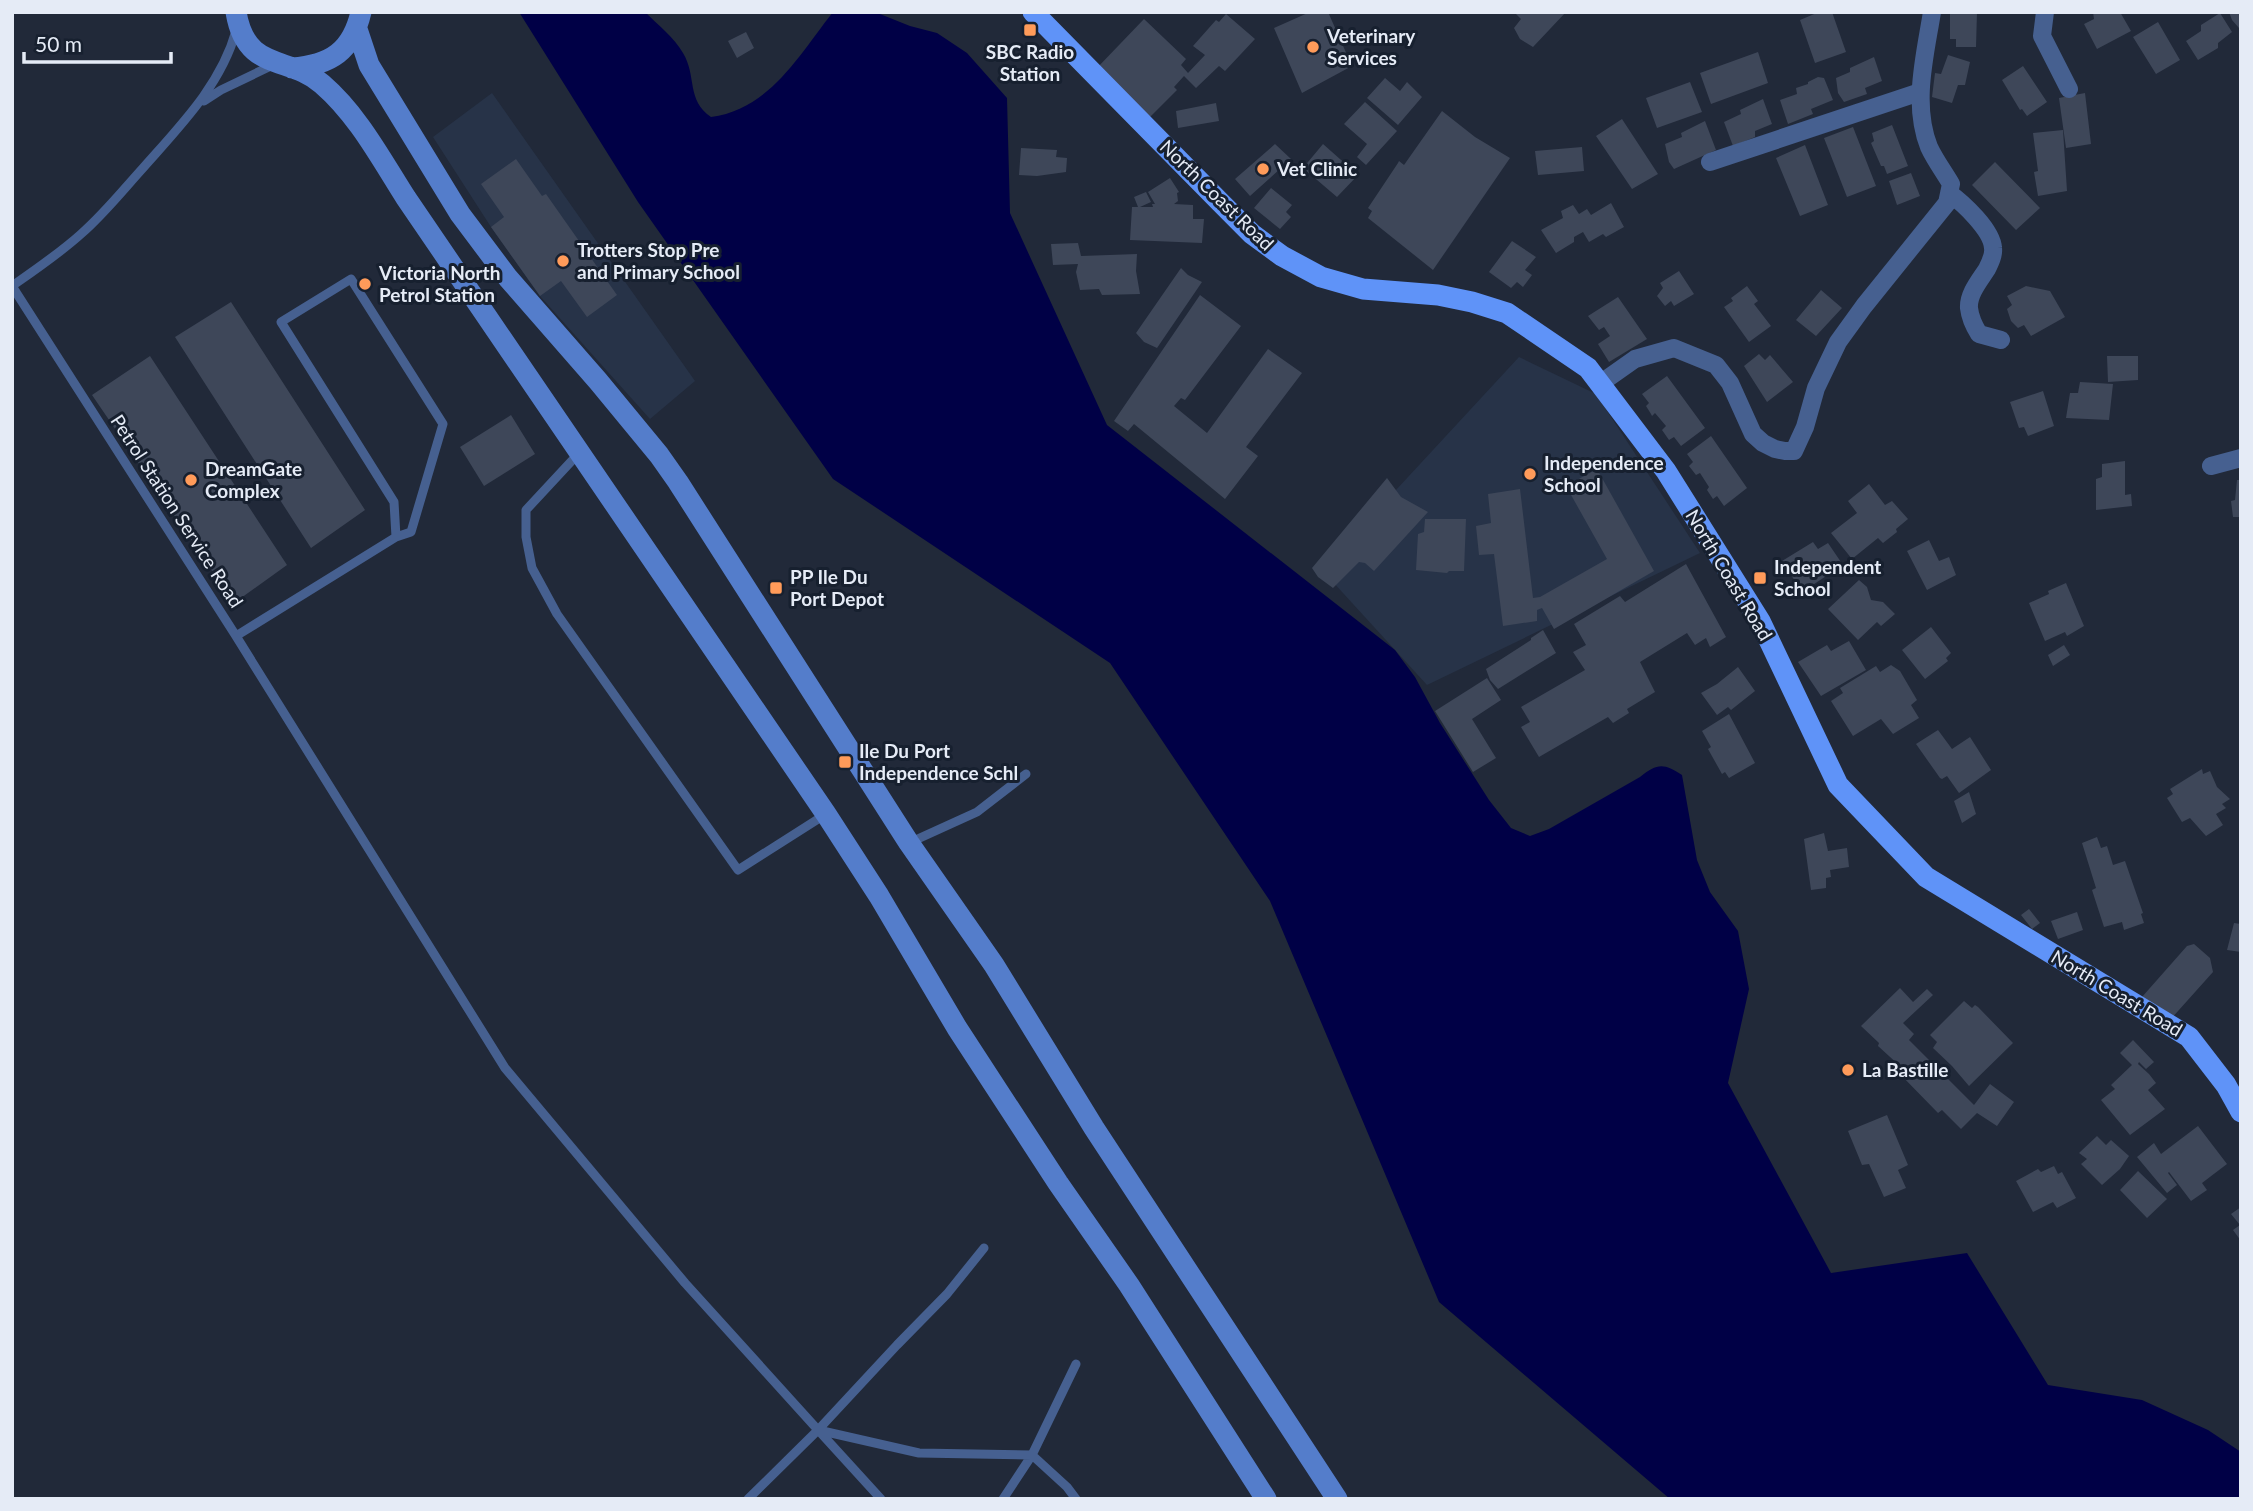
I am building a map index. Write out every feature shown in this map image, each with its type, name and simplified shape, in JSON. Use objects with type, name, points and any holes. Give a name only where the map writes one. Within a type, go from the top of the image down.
[{"type":"main road","name":"North Coast Road","points":[[1032,12],[1252,234],[1282,256],[1321,277],[1363,289],[1438,295],[1507,313],[1588,368],[1666,471],[1760,621],[1838,785],[1926,877],[2189,1037],[2226,1085],[2241,1112]]},
{"type":"street","points":[[1601,383],[1635,359],[1674,348],[1716,365],[1730,383],[1754,434],[1775,449],[1794,451],[1805,427],[1815,388],[1838,342],[1947,203],[1951,184],[1930,147],[1923,123],[1920,92],[1932,12]]},
{"type":"street","points":[[2045,12],[2042,36],[2069,89]]},
{"type":"street","points":[[237,18],[246,41],[259,55],[321,83],[357,123],[826,814],[879,896],[957,1028],[1058,1183],[1122,1274],[1266,1499]]},
{"type":"street","points":[[284,66],[312,67],[331,59],[346,46],[359,20]]},
{"type":"street","points":[[359,20],[369,65],[460,214],[508,278],[659,455],[909,843],[994,965],[1094,1128],[1337,1499]]},
{"type":"street","points":[[1710,162],[1920,92]]},
{"type":"street","points":[[1949,193],[1965,205],[1994,246],[1992,258],[1976,284],[1968,306],[1979,334],[2001,340]]},
{"type":"street","points":[[2211,466],[2241,458]]},
{"type":"lane","points":[[12,286],[81,235],[197,106],[230,54],[237,18]]},
{"type":"lane","points":[[197,106],[220,90],[284,66]]},
{"type":"lane","name":"Petrol Station Service Road","points":[[12,286],[236,636],[396,537],[411,532],[443,424],[351,279],[281,322],[394,502],[396,537]]},
{"type":"lane","points":[[579,453],[526,510],[526,537],[533,568],[556,614],[738,870],[826,814]]},
{"type":"lane","points":[[236,636],[505,1068],[685,1283],[881,1499]]},
{"type":"lane","points":[[909,843],[977,811],[1026,774]]},
{"type":"lane","points":[[748,1499],[818,1430],[947,1294],[984,1248]]},
{"type":"lane","points":[[1003,1499],[1032,1455],[1076,1364]]},
{"type":"lane","points":[[818,1430],[919,1453],[1032,1455],[1067,1487],[1076,1499]]},
{"type":"shaded area","points":[[519,12],[645,12],[683,53],[698,103],[711,117],[732,112],[767,92],[795,62],[833,12],[875,12],[937,33],[967,53],[1007,98],[1010,213],[1107,425],[1395,650],[1415,677],[1440,723],[1489,800],[1511,828],[1530,836],[1549,829],[1656,767],[1670,768],[1682,775],[1697,860],[1710,892],[1738,931],[1749,989],[1728,1083],[1831,1273],[1967,1253],[2048,1385],[2142,1400],[2208,1430],[2241,1452],[2241,1499],[1670,1499],[1439,1302],[1270,901],[1110,663],[833,479],[638,202]]},
{"type":"shaded area","name":"Trotters Stop Pre and Primary School","points":[[492,93],[695,381],[650,419],[540,296],[491,227],[433,137]]},
{"type":"shaded area","name":"Independence School","points":[[1519,357],[1596,394],[1700,553],[1427,685],[1322,570]]},
{"type":"building","name":"Veterinary Services","points":[[1310,12],[1328,12],[1352,66],[1302,93],[1274,28]]},
{"type":"building","points":[[1514,12],[1566,12],[1533,47],[1520,39],[1514,28],[1521,19]]},
{"type":"building","points":[[1819,12],[1832,12],[1846,52],[1815,63],[1800,20]]},
{"type":"building","points":[[1977,12],[1976,47],[1956,47],[1956,39],[1950,39],[1950,13]]},
{"type":"building","points":[[2093,12],[2120,12],[2131,31],[2097,49],[2084,24],[2094,19]]},
{"type":"building","points":[[2229,12],[2241,12],[2241,27],[2232,20]]},
{"type":"building","points":[[2220,13],[2232,32],[2218,43],[2218,48],[2198,60],[2186,41],[2201,31],[2201,25]]},
{"type":"building","points":[[1226,14],[1255,39],[1225,71],[1219,66],[1196,88],[1184,76],[1174,87],[1177,90],[1148,119],[1096,69],[1144,19],[1186,59],[1181,65],[1188,73],[1205,55],[1193,46],[1216,20],[1219,22]]},
{"type":"building","points":[[2158,22],[2180,60],[2156,74],[2133,37]]},
{"type":"building","points":[[746,32],[754,48],[737,58],[728,41]]},
{"type":"building","points":[[1758,52],[1768,83],[1711,104],[1700,73]]},
{"type":"building","points":[[1948,55],[1970,62],[1965,85],[1958,85],[1952,103],[1932,97],[1935,73],[1941,74]]},
{"type":"building","points":[[1874,57],[1882,81],[1865,88],[1867,94],[1844,102],[1838,93],[1836,78]]},
{"type":"building","points":[[2023,66],[2047,102],[2027,116],[2020,110],[2002,80]]},
{"type":"building","points":[[1818,77],[1824,78],[1833,100],[1811,109],[1813,114],[1788,124],[1780,100],[1797,94],[1796,88]]},
{"type":"building","points":[[1385,78],[1400,91],[1407,82],[1422,97],[1398,125],[1367,98]]},
{"type":"building","points":[[1690,82],[1702,112],[1657,128],[1646,98]]},
{"type":"building","points":[[2085,93],[2091,144],[2066,148],[2059,98]]},
{"type":"building","points":[[1763,99],[1772,124],[1755,131],[1755,137],[1733,146],[1724,122],[1741,114],[1740,110]]},
{"type":"building","points":[[1365,102],[1397,131],[1366,165],[1357,157],[1367,144],[1344,124]]},
{"type":"building","points":[[1216,103],[1219,121],[1178,128],[1176,111]]},
{"type":"building","points":[[1442,111],[1475,137],[1510,158],[1433,270],[1368,218],[1372,211],[1368,208],[1399,161],[1404,165]]},
{"type":"building","points":[[1622,119],[1658,174],[1632,189],[1596,136]]},
{"type":"building","points":[[1705,121],[1716,150],[1674,169],[1669,162],[1665,144],[1682,137],[1681,133]]},
{"type":"building","points":[[1892,125],[1908,166],[1887,174],[1871,143],[1874,141],[1872,133]]},
{"type":"building","points":[[1853,127],[1876,186],[1847,197],[1824,138]]},
{"type":"building","points":[[2063,130],[2067,191],[2038,196],[2033,133]]},
{"type":"building","name":"Vet Clinic","points":[[1275,144],[1291,159],[1250,196],[1235,179]]},
{"type":"building","points":[[1323,144],[1358,175],[1337,197],[1303,168]]},
{"type":"building","points":[[1805,145],[1828,205],[1800,216],[1776,158]]},
{"type":"building","points":[[1582,147],[1584,171],[1538,175],[1535,151]]},
{"type":"building","points":[[1021,148],[1057,150],[1056,157],[1067,158],[1066,172],[1037,176],[1019,175]]},
{"type":"building","points":[[516,159],[542,196],[546,194],[617,295],[587,317],[561,281],[540,296],[491,227],[504,217],[481,184]]},
{"type":"building","points":[[1995,162],[2040,208],[2016,230],[1972,185]]},
{"type":"building","points":[[1911,173],[1920,196],[1897,205],[1889,181]]},
{"type":"building","points":[[1170,178],[1179,192],[1178,201],[1174,204],[1193,205],[1193,219],[1204,219],[1202,243],[1130,240],[1132,207],[1138,207],[1134,197],[1146,192],[1151,202],[1140,207],[1153,207],[1152,204],[1155,204],[1148,192]]},
{"type":"building","points":[[1271,188],[1292,205],[1286,212],[1291,217],[1280,229],[1254,208]]},
{"type":"building","points":[[1611,203],[1624,227],[1606,237],[1603,234],[1589,242],[1583,232],[1574,237],[1574,242],[1556,253],[1541,230],[1563,218],[1561,211],[1573,205],[1579,214],[1587,209],[1591,215]]},
{"type":"building","points":[[1512,241],[1536,257],[1525,270],[1532,275],[1523,287],[1517,282],[1511,288],[1489,272]]},
{"type":"building","points":[[1078,243],[1081,256],[1137,254],[1136,271],[1140,294],[1102,295],[1099,289],[1080,290],[1076,272],[1078,264],[1053,265],[1051,244]]},
{"type":"building","points":[[1181,268],[1202,282],[1157,348],[1144,342],[1136,333]]},
{"type":"building","points":[[1679,271],[1694,294],[1674,306],[1671,301],[1665,306],[1657,296],[1663,288],[1660,283]]},
{"type":"building","points":[[1747,286],[1758,301],[1754,304],[1771,326],[1749,342],[1724,307]]},
{"type":"building","points":[[2026,286],[2050,291],[2065,317],[2031,336],[2024,325],[2018,328],[2011,321],[2007,309],[2012,305],[2007,296]]},
{"type":"building","points":[[1821,290],[1842,308],[1816,336],[1796,320]]},
{"type":"building","points":[[1200,295],[1241,326],[1185,400],[1181,398],[1174,406],[1207,433],[1268,349],[1302,373],[1246,447],[1258,456],[1225,499],[1134,424],[1128,431],[1114,421]]},
{"type":"building","points":[[1618,297],[1647,339],[1609,362],[1598,344],[1610,336],[1604,327],[1599,330],[1588,316]]},
{"type":"building","name":"DreamGate Complex","points":[[231,302],[365,510],[311,548],[175,337]]},
{"type":"building","points":[[1759,354],[1765,360],[1770,355],[1793,382],[1767,402],[1744,366]]},
{"type":"building","name":"DreamGate Complex","points":[[150,356],[287,565],[234,603],[92,395]]},
{"type":"building","points":[[2107,356],[2138,356],[2138,380],[2108,382]]},
{"type":"building","points":[[1667,376],[1705,428],[1681,446],[1674,437],[1669,440],[1662,430],[1666,426],[1655,413],[1652,416],[1646,406],[1649,403],[1642,394]]},
{"type":"building","points":[[2080,382],[2113,384],[2109,420],[2066,418],[2070,393],[2078,393]]},
{"type":"building","points":[[2043,391],[2054,426],[2028,436],[2024,427],[2019,428],[2010,402]]},
{"type":"building","points":[[511,415],[535,454],[484,486],[460,447]]},
{"type":"building","points":[[1711,436],[1747,488],[1724,506],[1717,496],[1713,499],[1700,473],[1696,475],[1689,466],[1693,462],[1687,454]]},
{"type":"building","points":[[2125,461],[2125,495],[2131,494],[2132,506],[2096,510],[2096,479],[2102,477],[2102,464]]},
{"type":"building","points":[[1597,469],[1654,571],[1554,629],[1542,608],[1537,610],[1537,621],[1503,626],[1494,554],[1479,555],[1476,526],[1491,523],[1488,494],[1520,489],[1533,598],[1540,597],[1607,559],[1566,486]]},
{"type":"building","points":[[1387,478],[1401,497],[1428,512],[1374,571],[1365,563],[1359,562],[1333,588],[1318,577],[1312,568]]},
{"type":"building","points":[[2237,480],[2241,480],[2241,517],[2233,517],[2231,501],[2235,500]]},
{"type":"building","points":[[1869,484],[1885,505],[1892,501],[1908,519],[1883,543],[1878,538],[1852,559],[1831,533],[1857,513],[1848,501]]},
{"type":"building","points":[[1425,519],[1466,519],[1464,571],[1447,573],[1416,570],[1418,534],[1424,532]]},
{"type":"building","points":[[1929,540],[1939,561],[1949,557],[1956,575],[1927,590],[1907,551]]},
{"type":"building","points":[[1813,542],[1818,549],[1828,543],[1843,565],[1802,592],[1782,561]]},
{"type":"building","points":[[1686,564],[1726,637],[1710,647],[1706,638],[1695,645],[1687,633],[1640,662],[1655,692],[1627,709],[1629,713],[1613,723],[1608,717],[1539,757],[1521,727],[1530,722],[1521,707],[1585,670],[1573,652],[1586,645],[1574,624],[1620,596],[1625,602]]},
{"type":"building","points":[[1859,580],[1867,587],[1871,600],[1883,602],[1895,614],[1881,626],[1877,622],[1858,640],[1828,609]]},
{"type":"building","points":[[2066,583],[2084,626],[2067,636],[2065,632],[2045,641],[2029,603]]},
{"type":"building","points":[[1931,627],[1951,653],[1946,658],[1948,661],[1925,679],[1902,650]]},
{"type":"building","points":[[1543,630],[1556,653],[1498,689],[1490,680],[1486,669]]},
{"type":"building","points":[[1849,641],[1866,670],[1821,696],[1798,662],[1827,645],[1831,651]]},
{"type":"building","points":[[2064,645],[2070,655],[2053,666],[2048,655]]},
{"type":"building","points":[[1891,665],[1900,671],[1917,700],[1911,705],[1919,718],[1893,734],[1881,719],[1853,736],[1831,701],[1843,693],[1840,688],[1876,666],[1880,672]]},
{"type":"building","points":[[1738,667],[1755,691],[1731,710],[1728,707],[1717,715],[1701,693]]},
{"type":"building","points":[[1487,678],[1501,700],[1472,719],[1496,758],[1473,772],[1435,711]]},
{"type":"building","points":[[1729,714],[1755,763],[1729,778],[1725,772],[1722,774],[1708,749],[1711,747],[1702,731]]},
{"type":"building","points":[[1938,730],[1952,749],[1970,737],[1991,770],[1959,793],[1947,776],[1940,778],[1916,744]]},
{"type":"building","points":[[2202,769],[2203,774],[2210,771],[2217,787],[2230,799],[2222,804],[2226,808],[2216,814],[2223,825],[2206,836],[2190,818],[2182,822],[2167,798],[2173,794],[2170,789]]},
{"type":"building","points":[[1969,792],[1976,814],[1962,823],[1954,801]]},
{"type":"building","points":[[1824,833],[1828,851],[1847,848],[1849,867],[1830,870],[1831,877],[1826,878],[1826,888],[1811,890],[1804,839]]},
{"type":"building","points":[[2097,837],[2101,848],[2107,846],[2113,865],[2125,861],[2144,923],[2124,930],[2122,922],[2104,927],[2092,890],[2096,888],[2082,843]]},
{"type":"building","points":[[2029,909],[2040,923],[2032,929],[2021,915]]},
{"type":"building","points":[[2077,912],[2083,930],[2058,939],[2051,921]]},
{"type":"building","points":[[2234,923],[2241,924],[2241,952],[2227,950]]},
{"type":"building","points":[[2194,944],[2210,958],[2213,972],[2170,1020],[2142,997],[2187,946]]},
{"type":"building","points":[[1900,988],[1913,1002],[1927,989],[1933,995],[1903,1023],[1914,1034],[1909,1040],[1974,1105],[1990,1084],[2014,1102],[1997,1126],[1977,1113],[1961,1129],[1942,1110],[1938,1113],[1897,1071],[1901,1067],[1861,1026]]},
{"type":"building","points":[[1964,1001],[1972,1008],[1975,1005],[1978,1007],[2013,1043],[1969,1086],[1933,1048],[1937,1042],[1930,1035]]},
{"type":"building","points":[[2133,1040],[2154,1062],[2146,1069],[2139,1062],[2138,1064],[2156,1083],[2148,1090],[2165,1109],[2130,1135],[2101,1100],[2115,1089],[2111,1085],[2132,1065],[2120,1053]]},
{"type":"building","points":[[1887,1115],[1908,1165],[1898,1170],[1906,1188],[1884,1197],[1869,1164],[1862,1165],[1848,1131]]},
{"type":"building","points":[[2198,1126],[2227,1164],[2202,1183],[2207,1190],[2191,1201],[2169,1172],[2177,1185],[2167,1193],[2137,1157],[2154,1143],[2161,1154]]},
{"type":"building","points":[[2097,1136],[2106,1145],[2111,1140],[2129,1156],[2120,1169],[2102,1185],[2081,1164],[2087,1159],[2079,1153]]},
{"type":"building","points":[[2054,1166],[2058,1174],[2062,1172],[2076,1198],[2057,1208],[2053,1202],[2033,1212],[2016,1181],[2038,1169],[2041,1172]]},
{"type":"building","points":[[2138,1171],[2167,1199],[2147,1218],[2120,1190]]},
{"type":"building","points":[[2241,1207],[2241,1241],[2233,1230],[2240,1225],[2231,1214]]},
{"type":"place","name":"SBC Radio Station","points":[[1030,30]]},
{"type":"place","name":"Veterinary Services","points":[[1313,47]]},
{"type":"place","name":"Vet Clinic","points":[[1263,169]]},
{"type":"place","name":"Trotters Stop Pre and Primary School","points":[[563,261]]},
{"type":"place","name":"Victoria North Petrol Station","points":[[365,284]]},
{"type":"place","name":"Independence School","points":[[1530,474]]},
{"type":"place","name":"DreamGate Complex","points":[[191,480]]},
{"type":"place","name":"Independent School","points":[[1760,578]]},
{"type":"place","name":"PP Ile Du Port Depot","points":[[776,588]]},
{"type":"place","name":"Ile Du Port Independence Schl","points":[[845,762]]},
{"type":"place","name":"La Bastille","points":[[1848,1070]]}]
